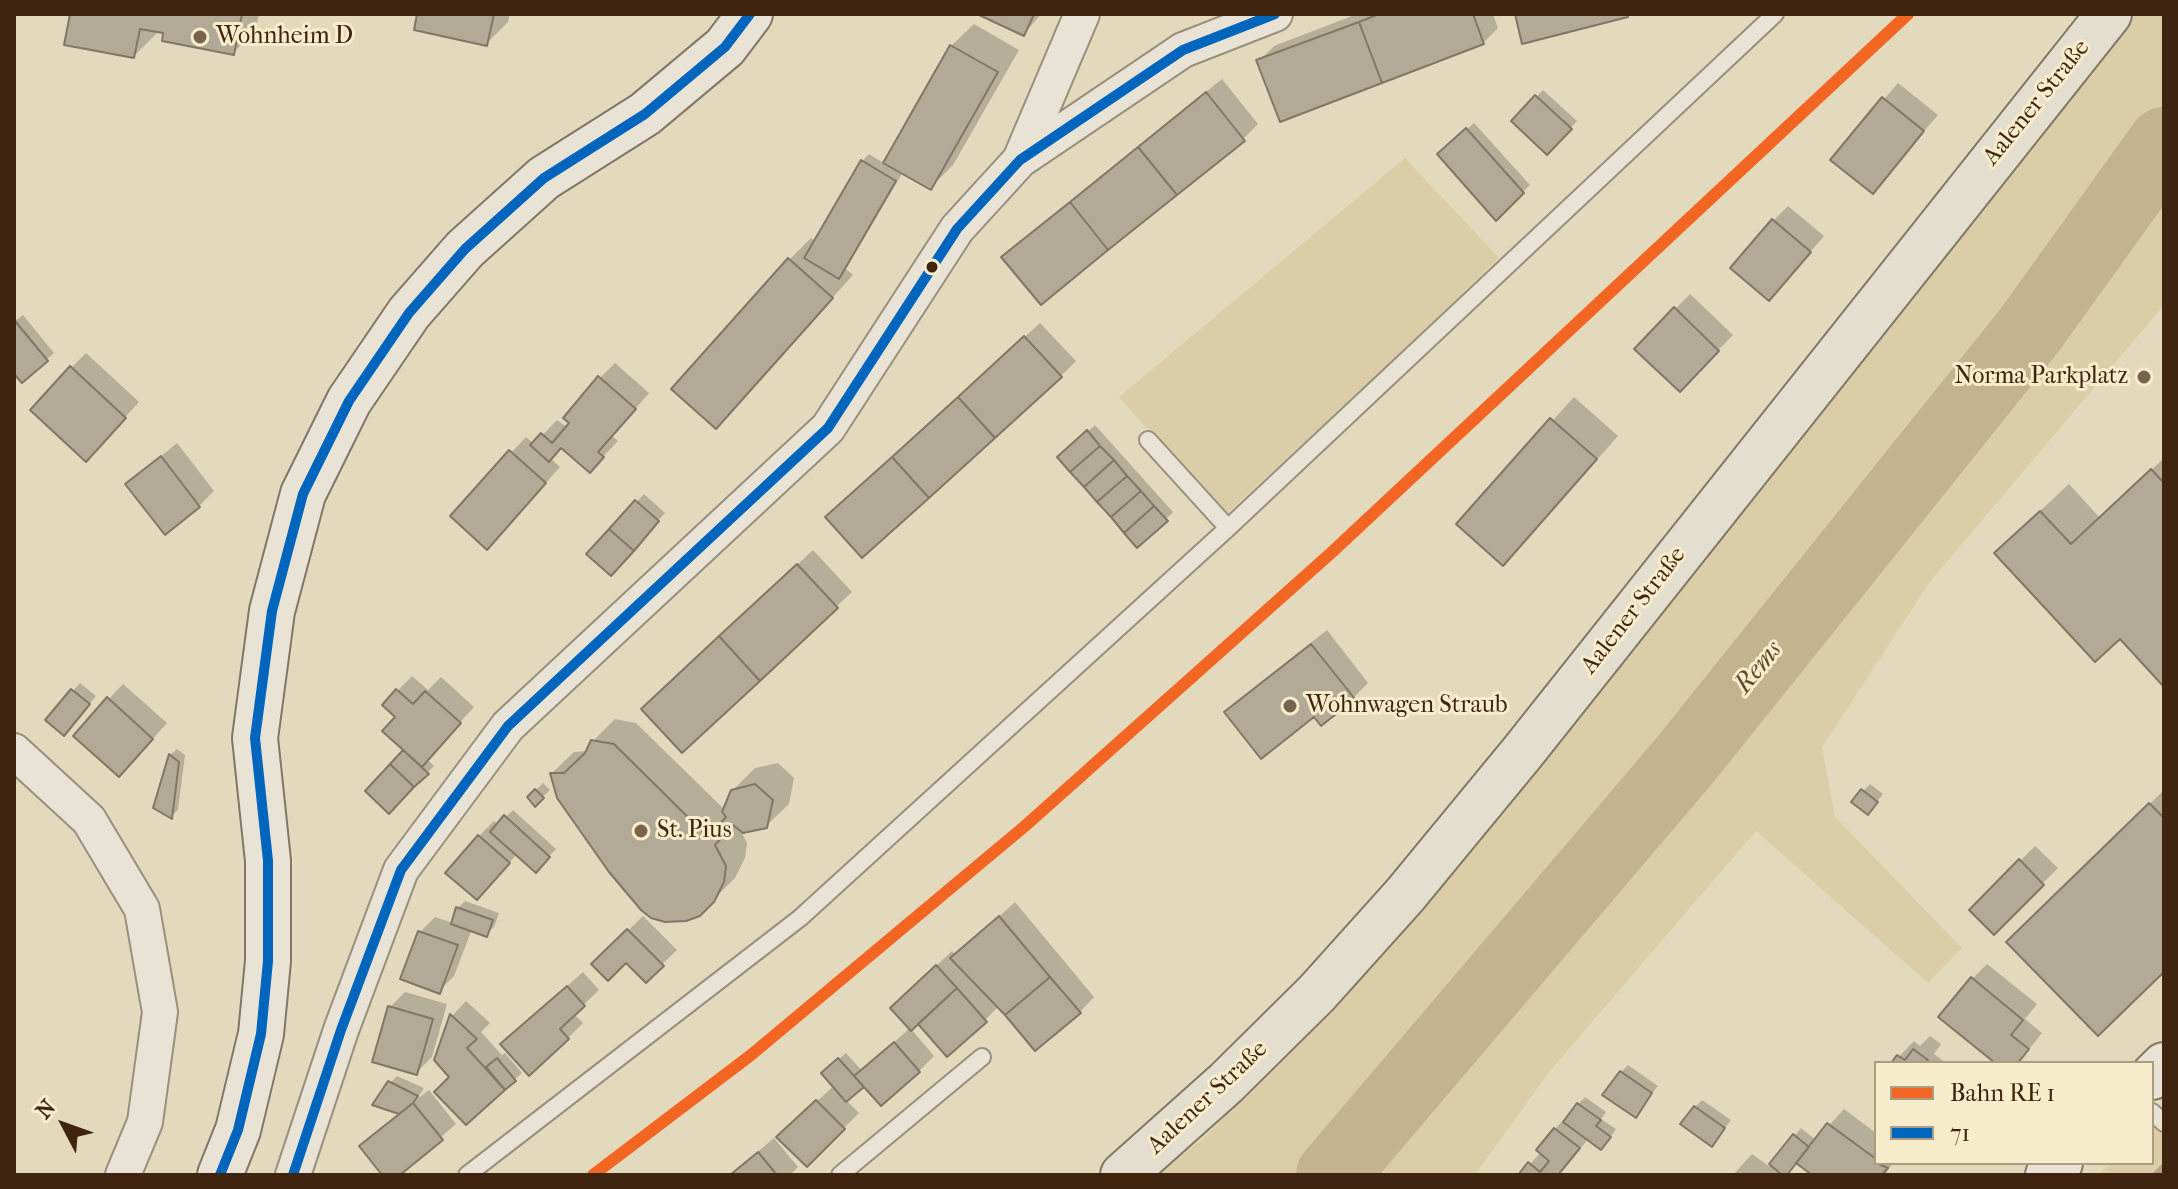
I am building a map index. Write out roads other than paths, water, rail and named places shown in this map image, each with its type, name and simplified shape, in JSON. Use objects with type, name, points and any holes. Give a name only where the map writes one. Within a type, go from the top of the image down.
[{"type":"main road","points":[[220,1175],[238,1130],[261,1034],[268,961],[268,861],[255,738],[272,611],[303,494],[349,401],[409,313],[465,249],[544,178],[645,114],[725,47],[750,14]]},
{"type":"main road","name":"Aalener Straße","points":[[1123,1175],[1226,1083],[1317,993],[1405,895],[1552,716],[2109,14]]},
{"type":"street","points":[[1020,160],[1082,14]]},
{"type":"street","points":[[293,1175],[345,1016],[401,870],[508,726],[828,428],[957,229],[1020,160],[1183,50],[1275,14]]},
{"type":"street","points":[[14,751],[89,820],[142,909],[160,1012],[145,1122],[123,1175]]},
{"type":"lane","points":[[467,1175],[800,918],[1228,528],[1775,14]]},
{"type":"lane","points":[[1148,440],[1228,528]]},
{"type":"lane","points":[[840,1175],[982,1057]]},
{"type":"waterway","name":"Rems","points":[[1332,1175],[1685,760],[2029,331],[2164,143]]},
{"type":"place","name":"Wohnheim D","points":[[200,37]]},
{"type":"place","name":"Norma Parkplatz","points":[[2144,377]]},
{"type":"place","name":"Wohnwagen Straub","points":[[1290,706]]},
{"type":"place","name":"St. Pius","points":[[641,831]]}]
